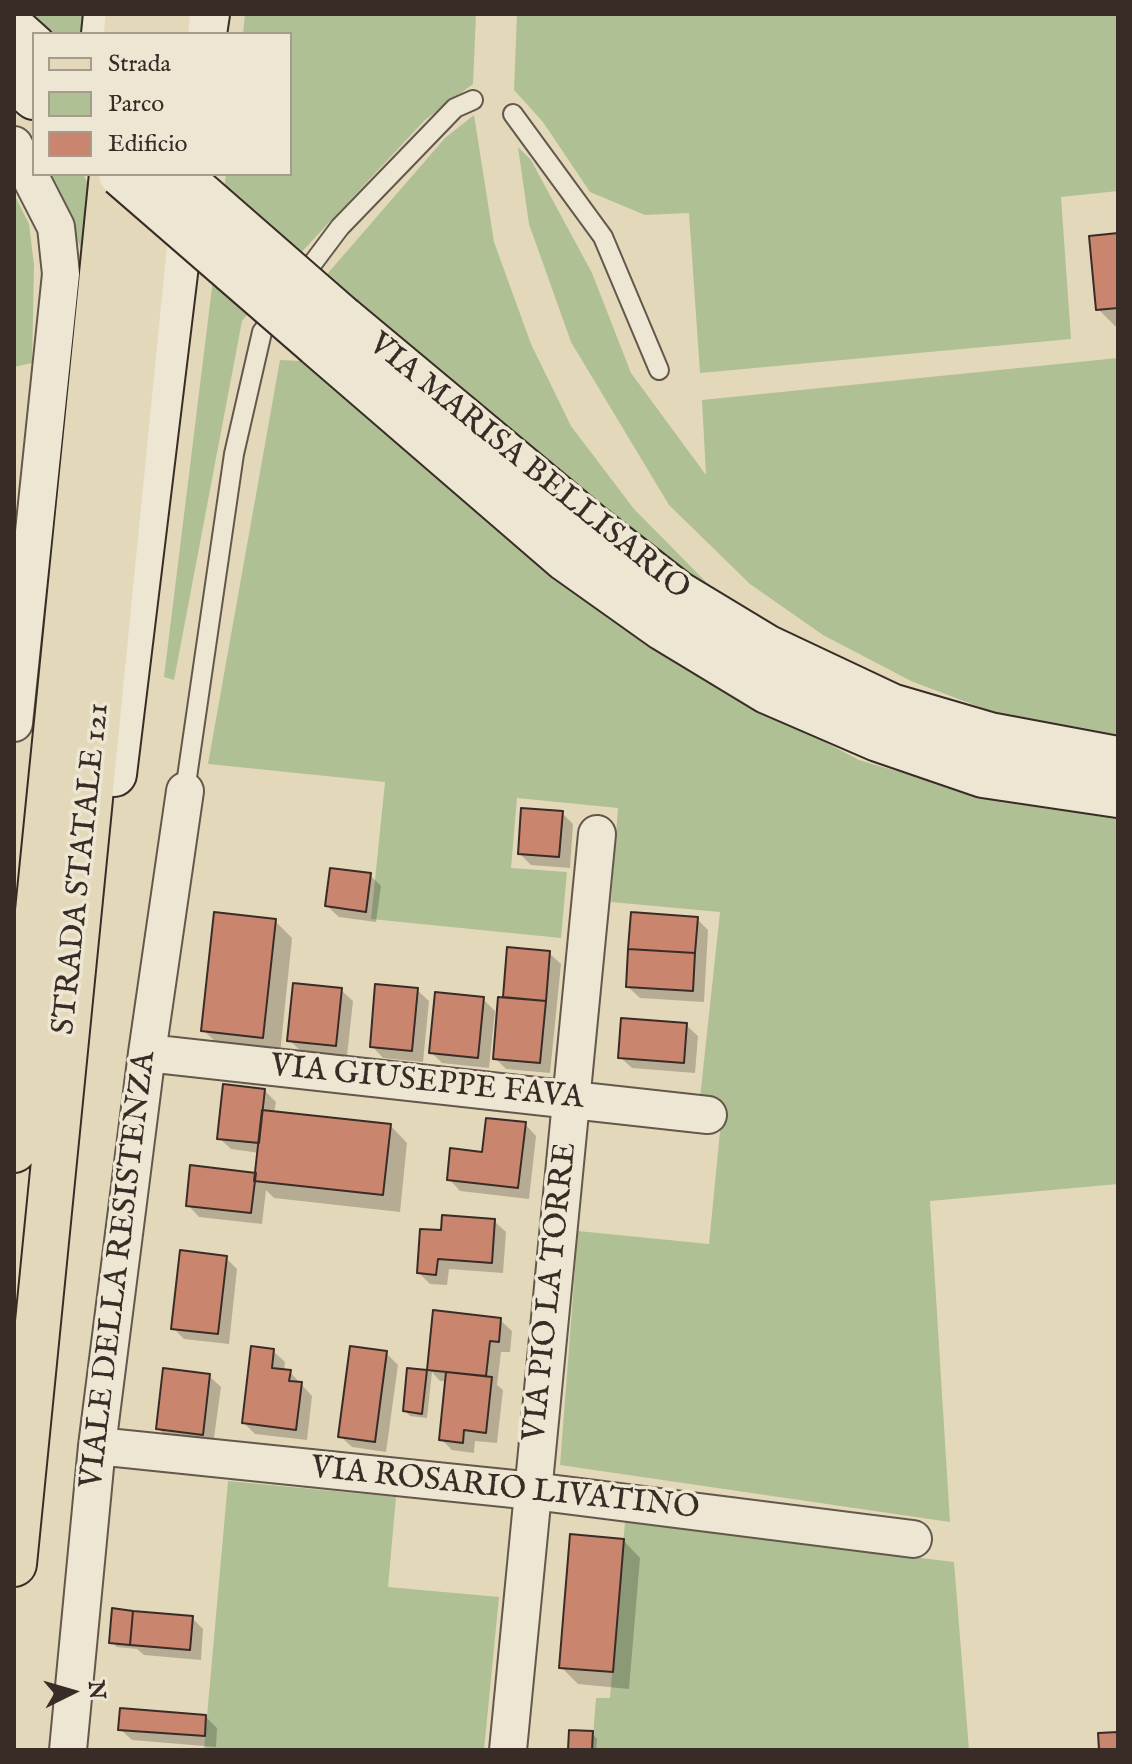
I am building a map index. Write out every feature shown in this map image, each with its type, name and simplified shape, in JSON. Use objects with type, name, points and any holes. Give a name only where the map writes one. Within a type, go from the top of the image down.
[{"type":"main road","points":[[14,29],[32,45]]},
{"type":"main road","points":[[14,79],[32,95]]},
{"type":"main road","name":"STRADA STATALE 121","points":[[14,1564],[152,176]]},
{"type":"main road","points":[[179,176],[330,331]]},
{"type":"main road","points":[[64,1060],[107,844],[187,176]]},
{"type":"main road","points":[[113,179],[330,331]]},
{"type":"main road","name":"STRADA STATALE 121","points":[[14,1150],[113,179]]},
{"type":"main road","name":"VIA MARISA BELLISARIO","points":[[330,331],[677,593],[768,648],[891,706],[990,735],[1118,759]]},
{"type":"main road","name":"VIA MARISA BELLISARIO","points":[[330,331],[566,559],[663,628],[767,691],[878,739],[983,775],[1118,795]]},
{"type":"street","points":[[14,145],[56,227],[61,274],[14,723]]},
{"type":"street","name":"VIALE DELLA RESISTENZA","points":[[68,1750],[97,1446],[147,1053],[185,791]]},
{"type":"street","name":"VIA PIO LA TORRE","points":[[508,1750],[597,834]]},
{"type":"street","name":"VIA GIUSEPPE FAVA","points":[[147,1053],[708,1115]]},
{"type":"street","name":"VIA ROSARIO LIVATINO","points":[[97,1446],[533,1491],[913,1539]]},
{"type":"lane","points":[[185,791],[234,454],[262,332],[340,227],[455,108],[473,100]]},
{"type":"lane","points":[[513,114],[603,237],[659,370]]},
{"type":"green space","points":[[26,14],[94,14],[92,32],[46,32]]},
{"type":"green space","points":[[245,14],[476,14],[473,84],[425,120],[296,258],[242,321],[174,680],[164,677],[226,176],[292,176],[292,32],[243,32]]},
{"type":"green space","points":[[517,14],[1118,14],[1118,191],[1061,197],[1071,339],[700,373],[689,213],[645,215],[590,192],[543,122],[514,90]]},
{"type":"green space","points":[[474,115],[494,242],[531,344],[571,426],[634,509],[710,586],[711,596],[322,280],[445,138]]},
{"type":"green space","points":[[518,147],[531,160],[592,273],[631,373],[706,475],[702,400],[1118,358],[1118,736],[990,711],[911,681],[823,635],[750,584],[669,505],[571,342],[529,224]]},
{"type":"green space","points":[[47,176],[84,176],[90,188],[81,248]]},
{"type":"green space","points":[[14,194],[29,224],[34,265],[32,363],[14,367]]},
{"type":"green space","points":[[280,360],[302,361],[507,536],[726,690],[859,760],[957,789],[1118,817],[1118,1184],[930,1201],[950,1522],[560,1465],[578,1231],[709,1244],[723,1101],[700,1098],[720,912],[611,902],[618,808],[517,798],[511,868],[567,872],[561,938],[371,919],[385,782],[208,764]]},
{"type":"green space","points":[[228,1481],[396,1497],[388,1587],[499,1597],[484,1750],[204,1750]]},
{"type":"green space","points":[[625,1522],[954,1562],[969,1750],[592,1750],[596,1698],[610,1698]]},
{"type":"building","points":[[1118,233],[1118,308],[1096,310],[1089,236]]},
{"type":"building","points":[[521,808],[563,811],[559,857],[518,854]]},
{"type":"building","points":[[330,868],[371,873],[366,912],[325,906]]},
{"type":"building","points":[[214,912],[276,919],[263,1038],[201,1031]]},
{"type":"building","points":[[631,912],[698,917],[695,953],[628,949]]},
{"type":"building","points":[[507,947],[550,951],[546,1001],[503,997]]},
{"type":"building","points":[[628,949],[695,953],[693,991],[626,987]]},
{"type":"building","points":[[293,983],[342,988],[336,1046],[287,1041]]},
{"type":"building","points":[[375,984],[418,988],[412,1051],[370,1047]]},
{"type":"building","points":[[435,992],[484,997],[478,1058],[429,1053]]},
{"type":"building","points":[[498,997],[546,1001],[540,1063],[493,1059]]},
{"type":"building","points":[[621,1018],[687,1023],[684,1063],[618,1058]]},
{"type":"building","points":[[223,1084],[265,1089],[259,1143],[217,1139]]},
{"type":"building","points":[[262,1110],[391,1124],[383,1195],[254,1181]]},
{"type":"building","points":[[486,1118],[526,1122],[518,1188],[447,1180],[450,1148],[482,1152]]},
{"type":"building","points":[[190,1165],[256,1173],[251,1213],[186,1206]]},
{"type":"building","points":[[442,1215],[495,1219],[492,1263],[438,1259],[436,1275],[417,1273],[420,1229],[441,1230]]},
{"type":"building","points":[[180,1250],[227,1256],[218,1334],[171,1329]]},
{"type":"building","points":[[433,1310],[501,1318],[499,1342],[490,1341],[486,1376],[427,1370]]},
{"type":"building","points":[[251,1346],[274,1349],[272,1368],[291,1370],[289,1381],[302,1382],[296,1430],[242,1423]]},
{"type":"building","points":[[350,1346],[387,1351],[375,1442],[338,1437]]},
{"type":"building","points":[[163,1368],[210,1374],[203,1435],[156,1429]]},
{"type":"building","points":[[407,1368],[427,1370],[422,1414],[403,1411]]},
{"type":"building","points":[[446,1372],[492,1377],[486,1433],[464,1430],[463,1443],[439,1440]]},
{"type":"building","points":[[570,1534],[624,1539],[613,1672],[559,1668]]},
{"type":"building","points":[[112,1608],[133,1611],[130,1645],[109,1643]]},
{"type":"building","points":[[133,1611],[193,1616],[190,1650],[130,1645]]},
{"type":"building","points":[[120,1708],[206,1715],[205,1736],[118,1730]]},
{"type":"building","points":[[569,1730],[593,1731],[592,1750],[568,1750]]},
{"type":"building","points":[[1118,1732],[1118,1750],[1099,1750],[1098,1733]]}]
